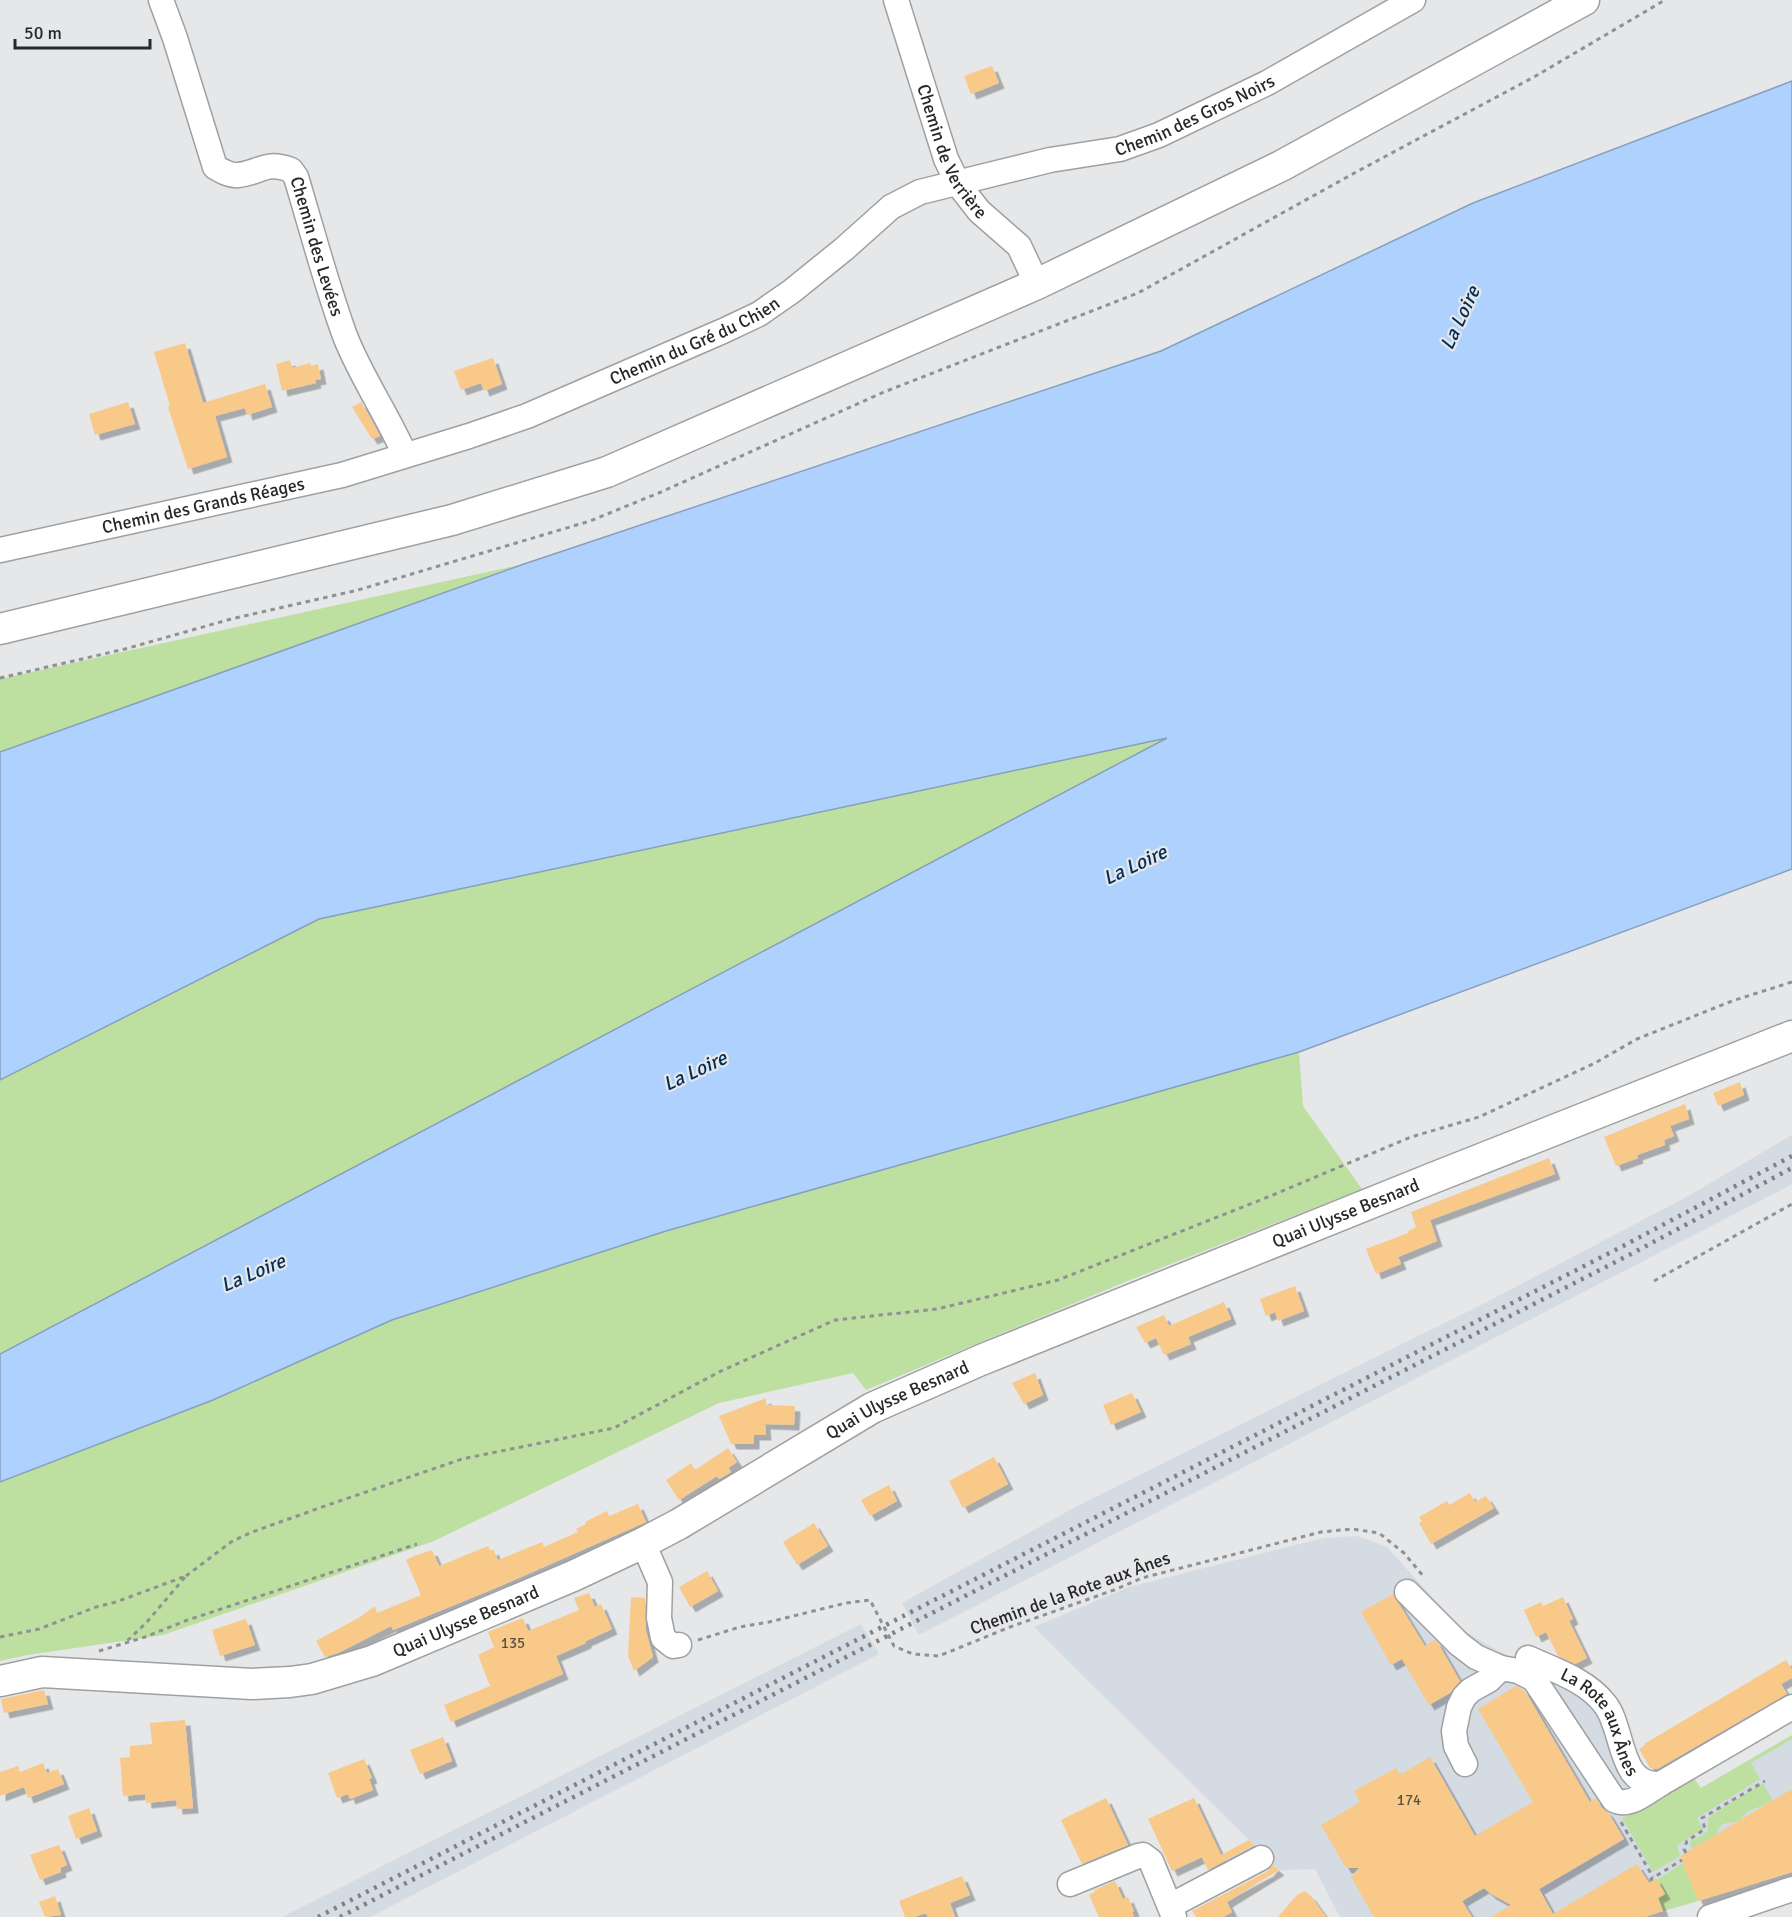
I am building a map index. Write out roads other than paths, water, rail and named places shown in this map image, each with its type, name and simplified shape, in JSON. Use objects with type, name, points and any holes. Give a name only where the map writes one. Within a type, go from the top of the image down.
[{"type":"main road","points":[[0,629],[452,520],[607,472],[1037,284],[1281,166],[1584,0]]},
{"type":"main road","name":"Quai Ulysse Besnard","points":[[0,1681],[42,1672],[252,1684],[290,1682],[312,1679],[372,1661],[573,1576],[644,1543],[680,1524],[872,1408],[948,1374],[1422,1182],[1792,1036]]},
{"type":"street","name":"Chemin des Levées","points":[[161,0],[215,167],[227,174],[238,175],[272,165],[291,170],[296,177],[345,335],[358,366],[393,426],[405,455]]},
{"type":"street","name":"Chemin de Verrière","points":[[896,0],[946,159],[958,184],[979,211],[1019,246],[1037,284]]},
{"type":"street","name":"Chemin des Gros Noirs","points":[[958,184],[983,175],[1050,160],[1120,149],[1159,135],[1267,83],[1413,0]]},
{"type":"street","name":"Chemin du Gré du Chien","points":[[405,455],[527,416],[759,314],[844,249],[891,207],[920,192],[958,184]]},
{"type":"street","name":"Chemin des Grands Réages","points":[[0,550],[342,475],[405,455]]},
{"type":"street","points":[[644,1543],[660,1582],[659,1617],[663,1638],[673,1646],[679,1645]]},
{"type":"street","points":[[1418,1588],[1460,1644],[1476,1657],[1501,1668],[1518,1671],[1534,1679],[1587,1777],[1614,1800],[1628,1803],[1660,1784]]},
{"type":"street","name":"La Rote aux Ânes","points":[[1528,1659],[1593,1691],[1606,1705],[1630,1769],[1639,1780],[1650,1785],[1660,1784],[1792,1707]]},
{"type":"street","points":[[1465,1764],[1456,1746],[1454,1731],[1460,1707],[1464,1697],[1471,1690],[1489,1680],[1501,1668]]},
{"type":"street","points":[[1070,1884],[1143,1855],[1151,1861],[1172,1912],[1261,1858]]},
{"type":"street","points":[[1710,1917],[1792,1889]]},
{"type":"water","name":"La Loire","points":[[1792,81],[1792,869],[1299,1052],[666,1231],[392,1320],[213,1400],[0,1482],[0,1354],[1167,738],[319,919],[0,1080],[0,752],[524,564],[1161,351],[1473,203]]},
{"type":"railway","points":[[318,1917],[1625,1245],[1792,1156]]},
{"type":"railway","points":[[340,1917],[1631,1254],[1792,1168]]}]
